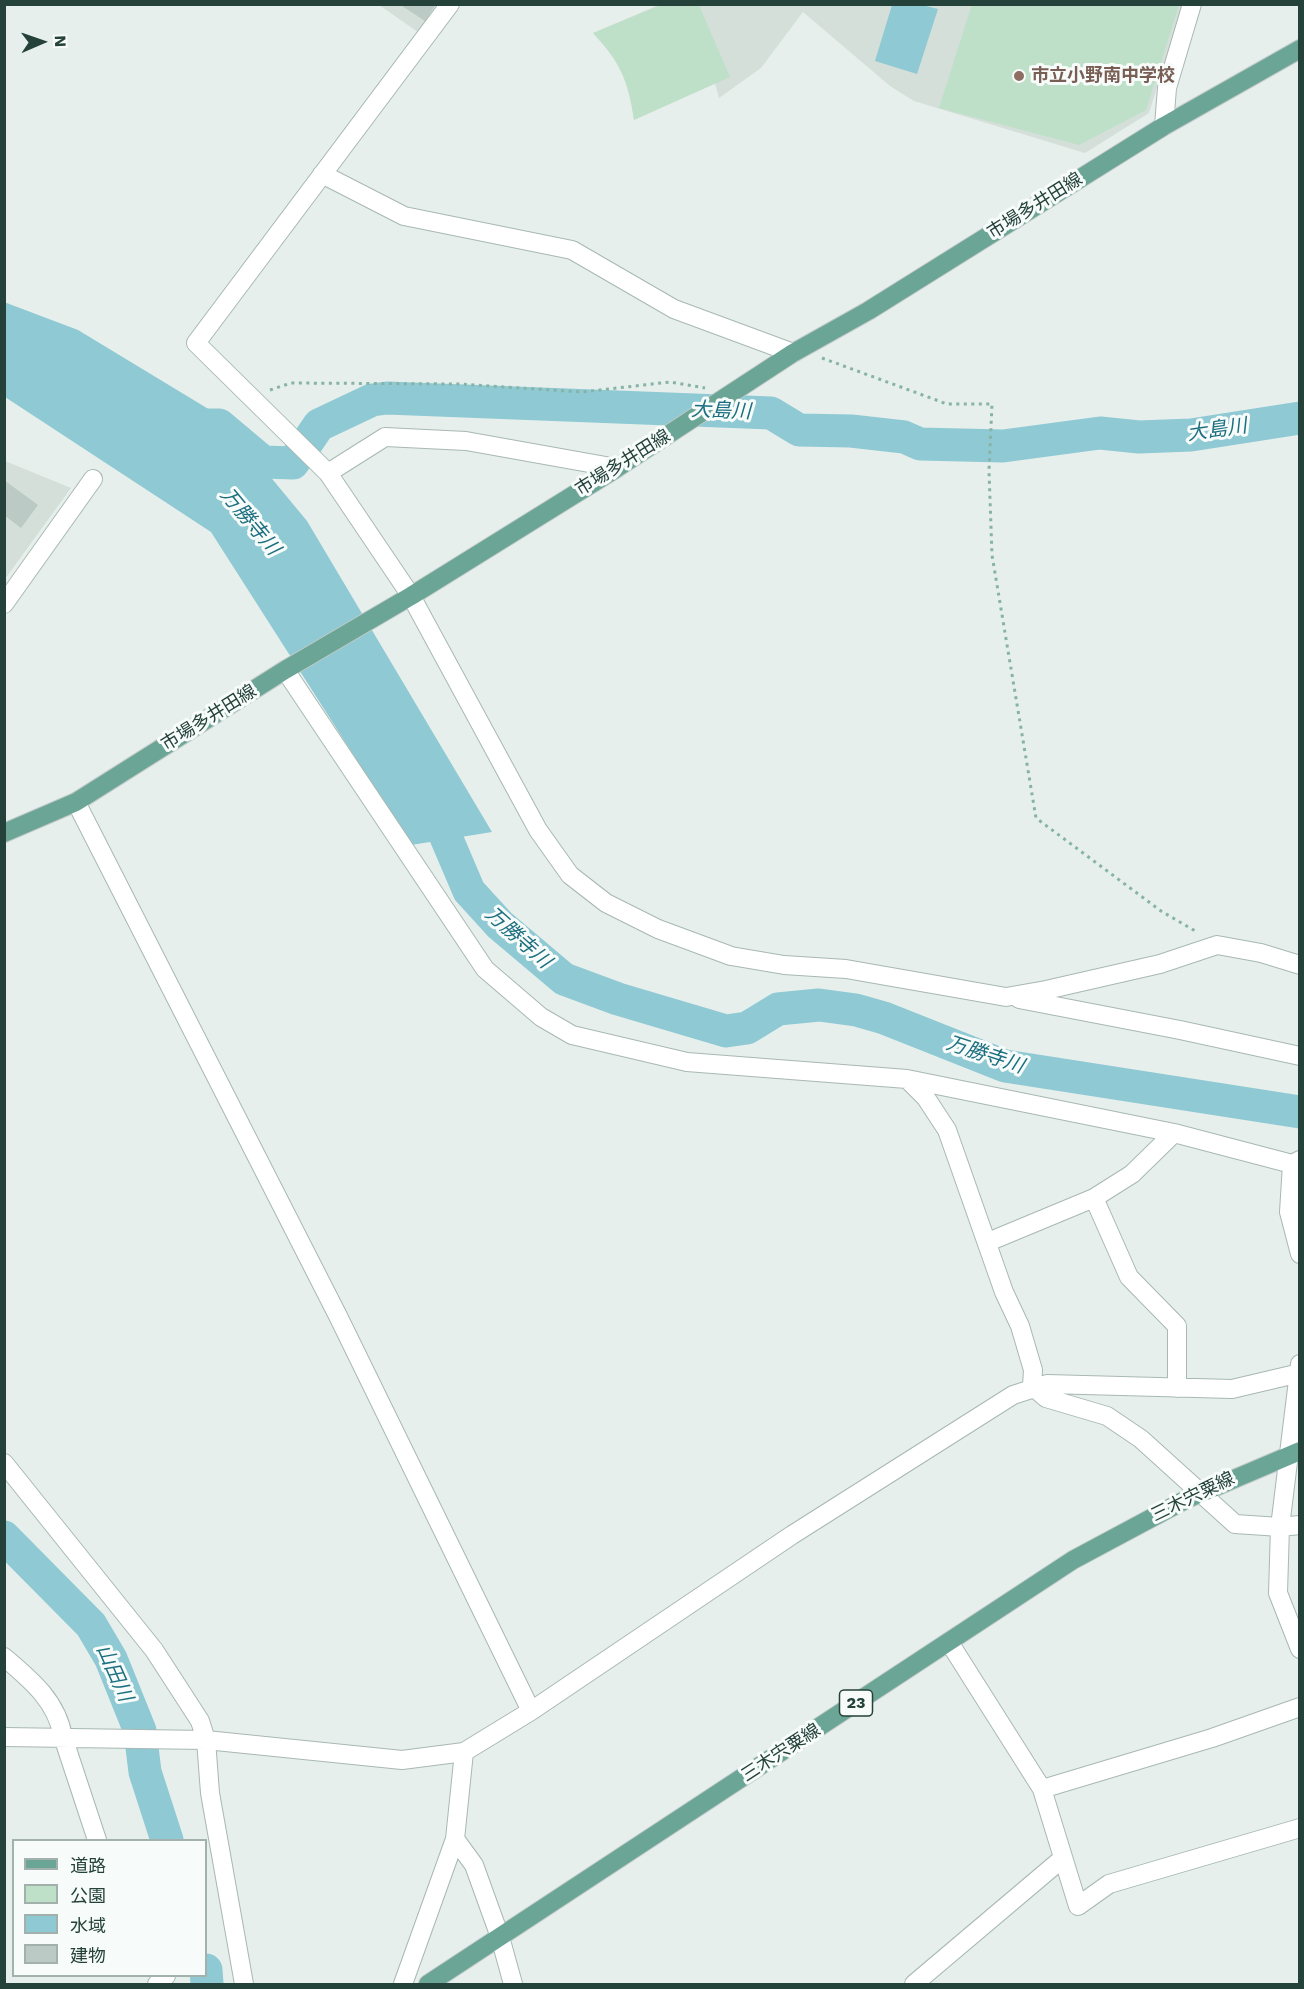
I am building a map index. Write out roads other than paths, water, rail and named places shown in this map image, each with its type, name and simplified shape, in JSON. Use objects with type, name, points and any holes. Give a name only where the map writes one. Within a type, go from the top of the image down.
[{"type":"main road","name":"市場多井田線","points":[[4,832],[76,802],[292,665],[405,600],[617,468],[793,353],[868,311],[1164,126],[1299,49]]},
{"type":"main road","name":"三木宍粟線","points":[[428,1984],[1073,1560],[1198,1494],[1294,1453]]},
{"type":"street","points":[[450,4],[196,343],[278,421],[328,473],[405,600],[538,830],[570,875],[606,903],[658,929],[731,956],[784,965],[846,969],[1006,997],[1180,1030],[1299,1056]]},
{"type":"street","points":[[1164,126],[1167,88],[1192,4]]},
{"type":"street","points":[[322,174],[404,216],[572,250],[674,309],[793,353]]},
{"type":"street","points":[[328,473],[385,437],[466,441],[617,468]]},
{"type":"street","points":[[4,604],[93,479]]},
{"type":"street","points":[[292,665],[484,969],[541,1017],[572,1035],[687,1062],[907,1080],[1174,1133],[1296,1162],[1289,1212],[1299,1254]]},
{"type":"street","points":[[76,802],[338,1316],[531,1711]]},
{"type":"street","points":[[1006,997],[1160,964],[1217,945],[1261,952],[1299,965]]},
{"type":"street","points":[[907,1080],[926,1098],[947,1130],[1004,1292],[1020,1326],[1033,1370],[1032,1386]]},
{"type":"street","points":[[988,1242],[1094,1198],[1132,1174],[1174,1133]]},
{"type":"street","points":[[1094,1198],[1129,1277],[1177,1326],[1177,1388]]},
{"type":"street","points":[[4,1737],[199,1740],[402,1760],[464,1752],[531,1711],[792,1535],[1003,1401],[1032,1386],[1047,1384],[1232,1389],[1298,1370],[1294,1453],[1280,1527],[1278,1593],[1299,1649]]},
{"type":"street","points":[[1032,1386],[1046,1398],[1107,1416],[1141,1439],[1198,1494],[1235,1524],[1280,1527],[1299,1525]]},
{"type":"street","points":[[4,1463],[154,1650],[200,1721],[199,1740],[244,1984]]},
{"type":"street","points":[[948,1642],[1042,1789],[1078,1906],[1109,1884],[1299,1828]]},
{"type":"street","points":[[4,1658],[39,1687],[70,1737],[97,1839]]},
{"type":"street","points":[[1042,1789],[1212,1738],[1299,1707]]},
{"type":"street","points":[[403,1984],[455,1839],[464,1752]]},
{"type":"street","points":[[455,1839],[474,1865],[500,1937],[513,1984]]},
{"type":"street","points":[[914,1984],[1062,1858]]},
{"type":"water","points":[[892,5],[922,5],[938,9],[917,74],[875,61]]},
{"type":"water","points":[[4,302],[78,330],[220,416],[307,521],[492,832],[411,845],[211,532],[5,397]]},
{"type":"waterway","name":"大島川","points":[[210,425],[219,425],[263,462],[293,463],[319,425],[372,400],[387,398],[771,413],[799,430],[851,431],[904,437],[920,444],[1003,446],[1100,433],[1139,437],[1191,435],[1300,418]]},
{"type":"waterway","name":"万勝寺川","points":[[440,796],[443,830],[469,891],[500,925],[564,979],[618,999],[726,1031],[747,1028],[778,1009],[819,1005],[856,1010],[884,1018],[1005,1066],[1300,1112]]},
{"type":"waterway","name":"山田川","points":[[4,1537],[91,1625],[111,1659],[140,1731],[145,1772],[167,1839]]},
{"type":"waterway","name":"山田川","points":[[206,1977],[207,1984]]},
{"type":"place","name":"市立小野南中学校","points":[[1019,76]]}]
